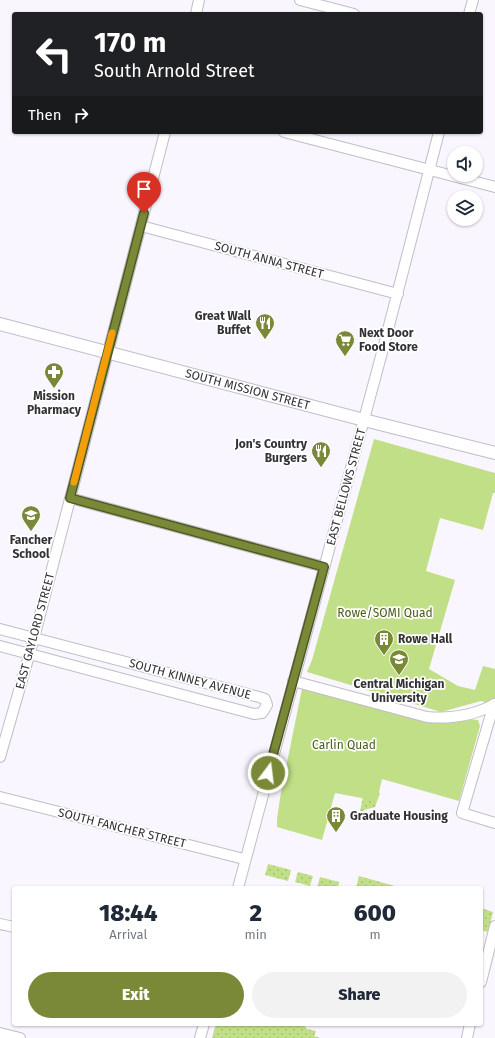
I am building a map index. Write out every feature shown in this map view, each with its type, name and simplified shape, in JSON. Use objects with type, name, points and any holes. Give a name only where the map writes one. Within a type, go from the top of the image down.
[{"type":"main road","name":"SOUTH MISSION STREET","points":[[0,324],[495,453]]},
{"type":"street","points":[[196,12],[199,0]]},
{"type":"street","points":[[300,0],[346,12]]},
{"type":"street","points":[[470,12],[473,0]]},
{"type":"street","name":"EAST GAYLORD STREET","points":[[0,758],[34,638],[164,134]]},
{"type":"street","points":[[292,134],[495,187]]},
{"type":"street","name":"EAST BELLOWS STREET","points":[[238,886],[244,859],[398,294],[439,134]]},
{"type":"street","name":"SOUTH ANNA STREET","points":[[141,226],[398,294]]},
{"type":"street","points":[[70,498],[324,567]]},
{"type":"street","name":"SOUTH KINNEY AVENUE","points":[[0,629],[259,696],[266,701],[266,708],[262,714],[254,714],[0,646]]},
{"type":"street","points":[[293,681],[427,717],[443,718],[474,713],[495,704]]},
{"type":"street","points":[[495,704],[462,813],[495,823]]},
{"type":"street","name":"SOUTH FANCHER STREET","points":[[0,797],[244,859]]},
{"type":"street","points":[[0,924],[12,927]]},
{"type":"street","points":[[483,974],[495,926]]},
{"type":"street","points":[[200,1038],[203,1026]]},
{"type":"street","points":[[467,1038],[470,1026]]},
{"type":"street","points":[[0,1033],[20,1038]]},
{"type":"green space","name":"Rowe/SOMI Quad","points":[[374,439],[495,473],[495,493],[493,493],[483,530],[440,518],[426,571],[455,580],[429,669],[458,686],[475,690],[483,666],[495,669],[495,698],[488,703],[481,701],[441,712],[307,672],[312,660]]},
{"type":"green space","name":"Carlin Quad","points":[[303,684],[411,713],[478,720],[480,726],[459,801],[382,779],[377,801],[335,793],[322,840],[277,827],[281,792]]},
{"type":"green space","points":[[375,791],[380,793],[375,807],[364,810],[359,816],[363,797]]},
{"type":"green space","points":[[268,864],[291,870],[288,881],[265,875]]},
{"type":"green space","points":[[298,872],[313,876],[310,886],[295,882]]},
{"type":"green space","points":[[359,876],[395,886],[356,886]]},
{"type":"green space","points":[[320,877],[339,882],[338,886],[318,886]]},
{"type":"green space","points":[[483,909],[493,912],[488,932],[483,931]]},
{"type":"green space","points":[[215,1026],[305,1026],[307,1029],[316,1031],[314,1036],[320,1038],[212,1038]]},
{"type":"slow traffic","points":[[74,482],[112,333]]},
{"type":"place","name":"Great Wall Buffet","points":[[265,340]]},
{"type":"place","name":"Next Door Food Store","points":[[345,357]]},
{"type":"place","name":"Mission Pharmacy","points":[[54,389]]},
{"type":"place","name":"Jon's Country Burgers","points":[[321,468]]},
{"type":"place","name":"Fancher School","points":[[31,532]]},
{"type":"place","name":"Rowe Hall","points":[[384,656]]},
{"type":"place","name":"Central Michigan University","points":[[399,676]]},
{"type":"place","name":"Graduate Housing","points":[[336,833]]},
{"type":"route","points":[[144,213],[70,498],[324,567],[268,773]]}]
